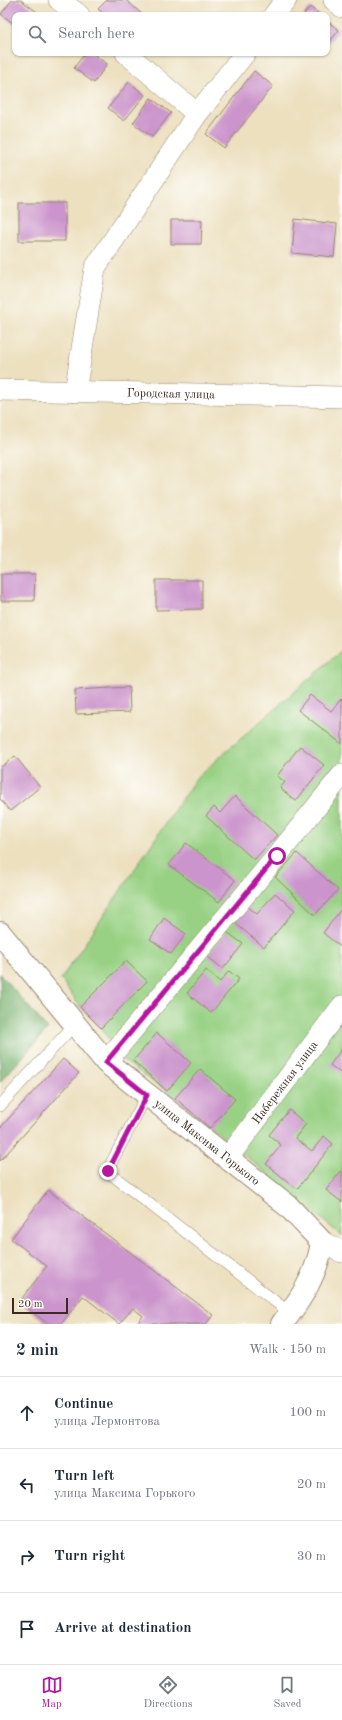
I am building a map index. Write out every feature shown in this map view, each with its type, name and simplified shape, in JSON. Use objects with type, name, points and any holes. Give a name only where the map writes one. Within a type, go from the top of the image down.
[{"type":"street","points":[[59,0],[75,12]]},
{"type":"street","points":[[276,12],[286,0]]},
{"type":"street","points":[[334,0],[342,7]]},
{"type":"street","points":[[129,56],[197,114]]},
{"type":"street","points":[[75,392],[95,268],[197,114],[243,56]]},
{"type":"street","name":"Городская улица","points":[[0,390],[342,398]]},
{"type":"street","points":[[106,1062],[277,856],[342,775]]},
{"type":"street","name":"улица Максима Горького","points":[[0,933],[106,1062],[288,1206],[322,1242],[342,1252]]},
{"type":"street","name":"Набережная улица","points":[[227,1159],[342,1006]]},
{"type":"street","points":[[286,1319],[312,1281],[320,1255],[322,1242]]},
{"type":"lane","points":[[0,1106],[75,1024]]},
{"type":"lane","points":[[147,1095],[108,1171],[286,1319]]},
{"type":"green space","points":[[342,650],[342,1236],[167,1091],[123,1060],[101,1028],[80,1007],[61,979],[196,778]]},
{"type":"green space","points":[[0,974],[48,1029],[0,1082]]},
{"type":"building","points":[[12,0],[21,0],[37,12],[12,12],[12,23],[1,14]]},
{"type":"building","points":[[107,0],[126,0],[140,12],[102,12],[98,9]]},
{"type":"building","points":[[310,7],[316,12],[306,12]]},
{"type":"building","points":[[330,23],[339,30],[330,41]]},
{"type":"building","points":[[83,56],[96,56],[107,64],[94,83],[74,68]]},
{"type":"building","points":[[254,71],[273,86],[224,148],[206,134]]},
{"type":"building","points":[[129,82],[145,95],[124,121],[108,108]]},
{"type":"building","points":[[151,98],[171,113],[152,137],[133,123]]},
{"type":"building","points":[[19,203],[65,203],[65,241],[19,241]]},
{"type":"building","points":[[295,219],[337,224],[334,257],[292,253]]},
{"type":"building","points":[[171,220],[202,220],[201,244],[171,244]]},
{"type":"building","points":[[1,574],[35,574],[34,601],[1,601]]},
{"type":"building","points":[[156,580],[202,580],[202,609],[156,610]]},
{"type":"building","points":[[129,687],[130,712],[76,714],[75,690]]},
{"type":"building","points":[[310,695],[331,711],[342,698],[342,744],[298,710]]},
{"type":"building","points":[[300,746],[324,765],[296,801],[280,788],[285,782],[277,776]]},
{"type":"building","points":[[15,756],[40,787],[10,811],[0,799],[0,768]]},
{"type":"building","points":[[235,796],[277,835],[254,860],[206,816],[214,807],[220,813]]},
{"type":"building","points":[[186,843],[235,880],[219,902],[169,865]]},
{"type":"building","points":[[297,853],[338,890],[315,915],[275,877]]},
{"type":"building","points":[[275,893],[295,910],[264,947],[235,923],[248,907],[257,914]]},
{"type":"building","points":[[342,908],[342,948],[323,933]]},
{"type":"building","points":[[164,918],[186,934],[171,954],[150,939]]},
{"type":"building","points":[[227,932],[243,944],[223,969],[207,956]]},
{"type":"building","points":[[126,961],[147,981],[101,1028],[80,1007]]},
{"type":"building","points":[[206,970],[220,982],[229,971],[239,979],[211,1013],[187,993]]},
{"type":"building","points":[[157,1033],[191,1063],[167,1091],[133,1061]]},
{"type":"building","points":[[342,1048],[342,1074],[330,1065]]},
{"type":"building","points":[[63,1059],[79,1073],[0,1161],[0,1128]]},
{"type":"building","points":[[200,1069],[235,1099],[210,1128],[175,1098]]},
{"type":"building","points":[[289,1110],[306,1124],[295,1138],[312,1151],[324,1136],[333,1144],[297,1189],[266,1164],[281,1145],[269,1135]]},
{"type":"building","points":[[342,1170],[342,1202],[326,1190]]},
{"type":"building","points":[[48,1190],[213,1315],[206,1324],[137,1324],[143,1316],[133,1308],[119,1324],[83,1296],[61,1324],[48,1324],[19,1302],[47,1266],[11,1239]]},
{"type":"route","points":[[108,1171],[147,1095],[106,1062],[277,856]]}]
